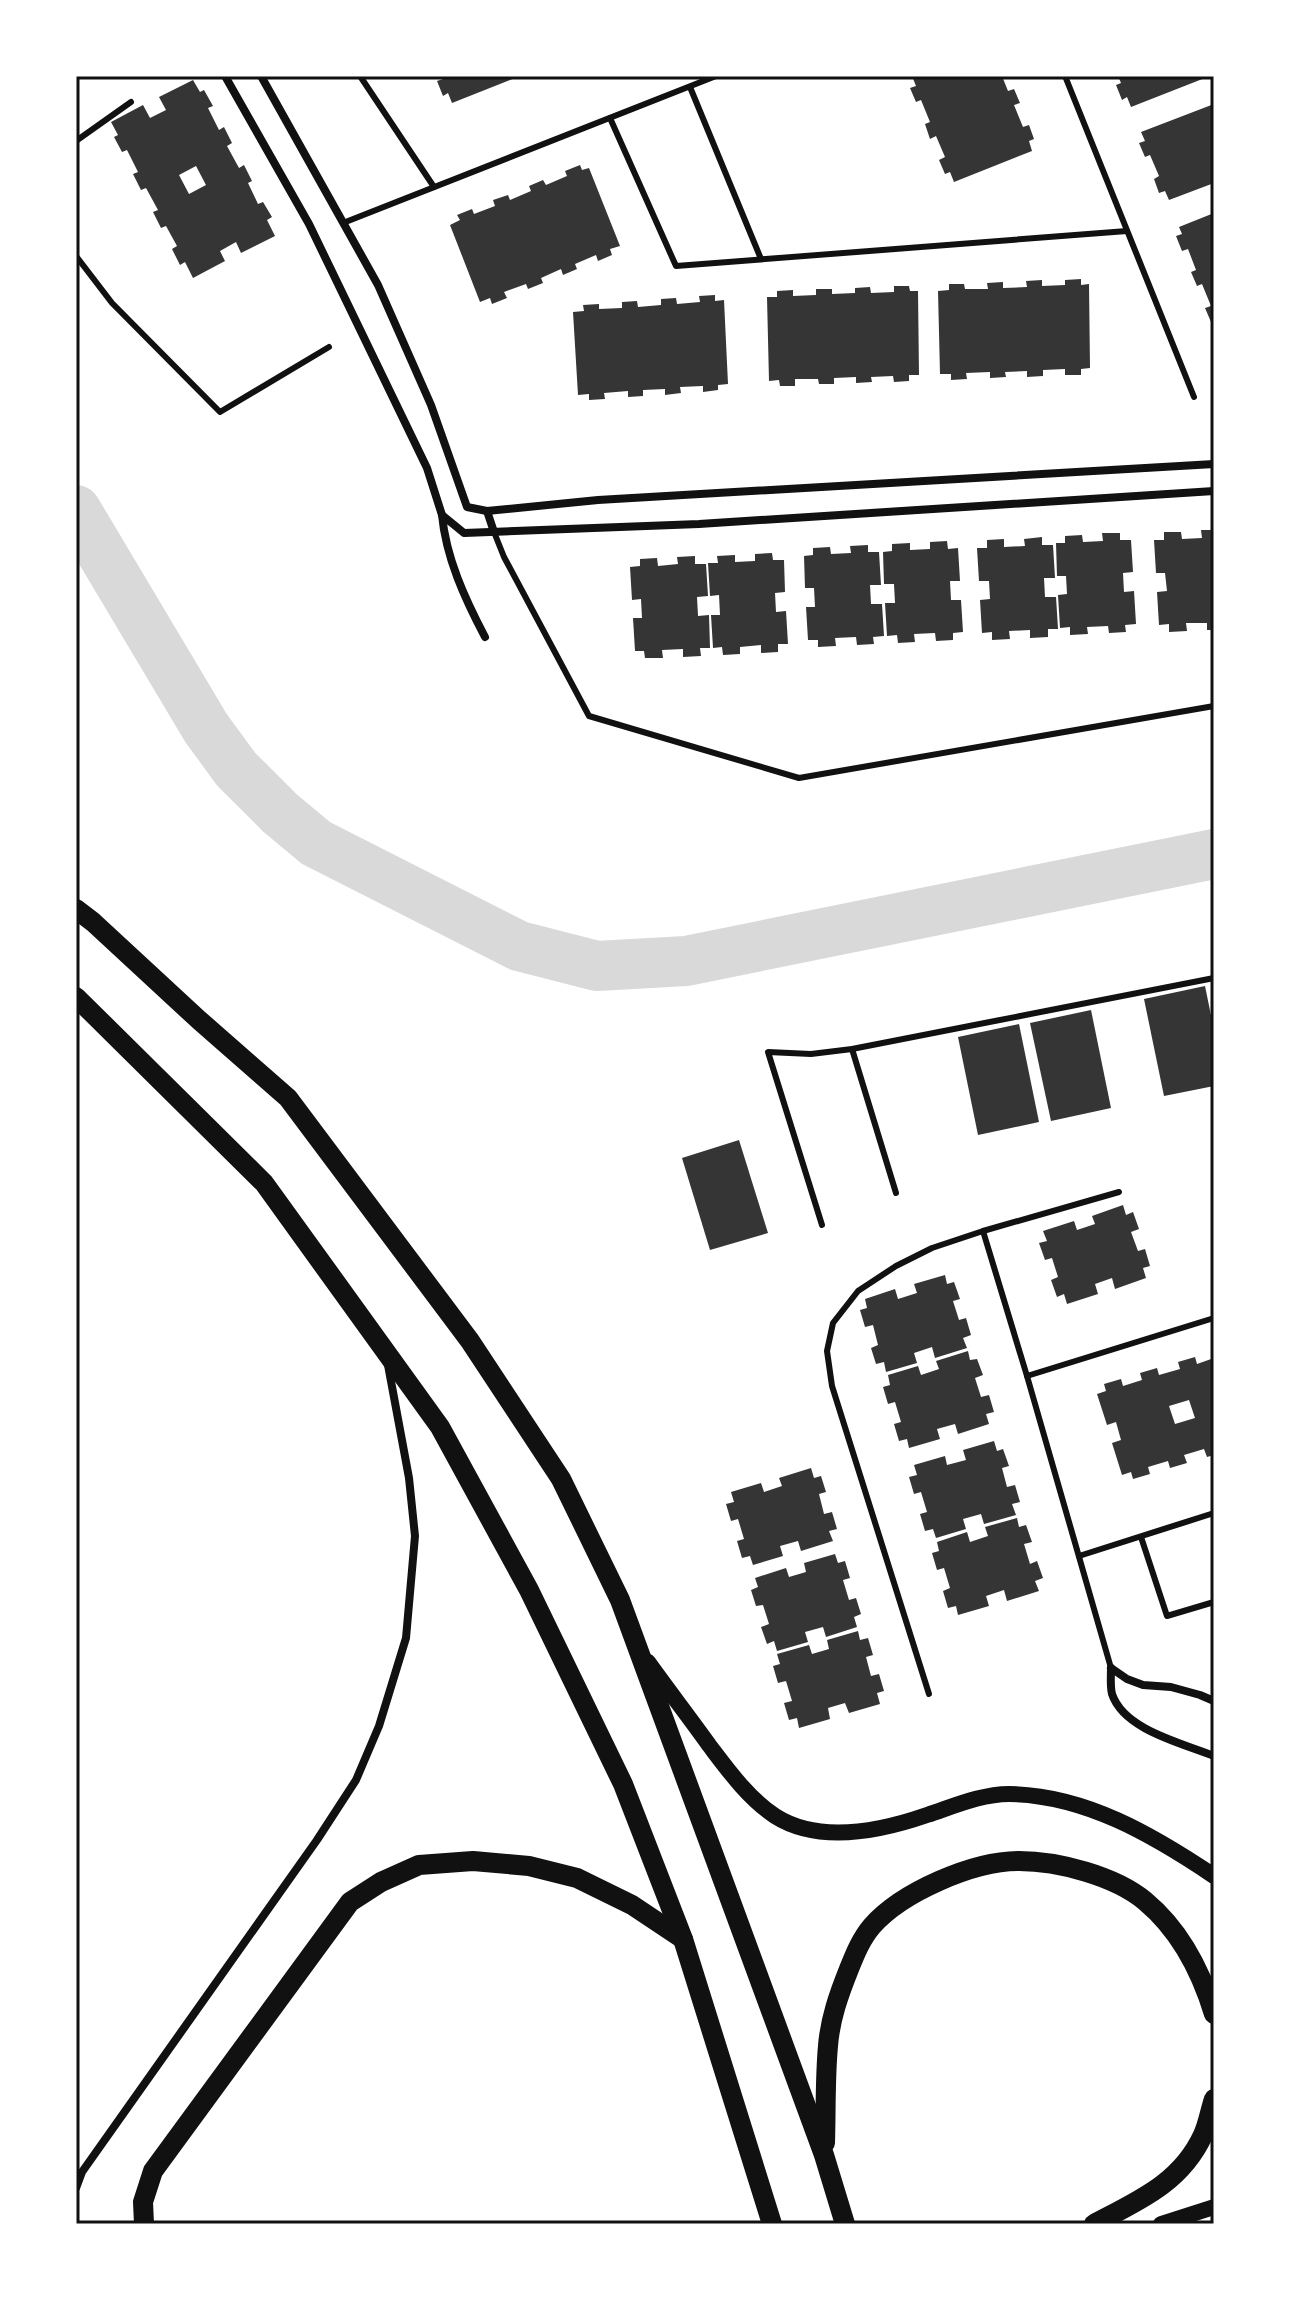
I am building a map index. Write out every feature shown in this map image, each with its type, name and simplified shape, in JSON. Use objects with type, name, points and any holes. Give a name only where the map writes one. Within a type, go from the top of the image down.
[{"type":"highway","points":[[76,909],[288,1098],[470,1341],[561,1479],[620,1600],[824,2155],[845,2224]]},
{"type":"highway","points":[[76,997],[264,1183],[440,1427],[529,1590],[623,1784],[683,1939],[772,2224]]},
{"type":"highway","points":[[824,2155],[828,2043],[837,1999],[857,1948],[871,1927],[895,1905],[928,1885],[963,1872],[1017,1860],[1047,1863],[1081,1870],[1112,1882],[1144,1900],[1171,1927],[1192,1956],[1214,2014]]},
{"type":"highway","points":[[144,2224],[143,2202],[153,2171],[350,1902],[381,1882],[419,1865],[473,1861],[529,1866],[577,1878],[632,1905],[683,1939]]},
{"type":"highway","points":[[1094,2224],[1149,2195],[1183,2168],[1203,2135],[1214,2099]]},
{"type":"main road","points":[[638,1650],[735,1779],[775,1816],[798,1827],[830,1833],[876,1829],[965,1802],[1007,1794],[1087,1808],[1160,1841],[1214,1876]]},
{"type":"main road","points":[[1161,2224],[1214,2207]]},
{"type":"street","points":[[225,76],[309,224],[427,468],[442,515],[444,538],[462,589],[485,637]]},
{"type":"street","points":[[261,76],[378,285],[431,405],[467,507],[487,511],[598,500],[1214,464]]},
{"type":"street","points":[[442,515],[464,533],[699,524],[1214,491]]},
{"type":"street","points":[[487,511],[494,532]]},
{"type":"street","points":[[76,2188],[82,2172],[317,1840],[356,1780],[379,1726],[406,1638],[415,1536],[409,1478],[386,1352]]},
{"type":"street","points":[[1111,1668],[1143,1685],[1171,1687],[1214,1701]]},
{"type":"street","points":[[1111,1668],[1111,1692],[1131,1720],[1214,1756]]},
{"type":"lane","points":[[360,76],[434,187]]},
{"type":"lane","points":[[343,223],[716,76]]},
{"type":"lane","points":[[1065,76],[1194,397]]},
{"type":"lane","points":[[690,87],[761,259]]},
{"type":"lane","points":[[76,141],[131,102]]},
{"type":"lane","points":[[610,118],[676,266],[1127,231]]},
{"type":"lane","points":[[76,256],[112,303],[220,412],[329,347]]},
{"type":"lane","points":[[494,532],[504,557],[589,716],[799,778],[1214,706]]},
{"type":"lane","points":[[822,1225],[768,1052],[811,1054],[852,1049],[1214,978]]},
{"type":"lane","points":[[852,1049],[896,1193]]},
{"type":"lane","points":[[929,1694],[832,1386],[827,1351],[833,1323],[858,1291],[896,1266],[932,1248],[1119,1192]]},
{"type":"lane","points":[[983,1231],[1111,1668]]},
{"type":"lane","points":[[1027,1376],[1214,1318]]},
{"type":"lane","points":[[1079,1556],[1214,1513]]},
{"type":"lane","points":[[1141,1537],[1167,1616],[1214,1602]]},
{"type":"building","points":[[441,76],[520,76],[452,103],[448,93],[443,96],[437,81],[443,79]]},
{"type":"building","points":[[912,76],[1002,76],[1008,91],[1014,89],[1020,103],[1014,105],[1023,127],[1029,125],[1034,139],[1029,141],[1032,151],[954,182],[950,172],[945,174],[939,160],[945,157],[936,136],[930,139],[925,124],[930,122],[921,100],[916,102],[910,88],[916,86]]},
{"type":"building","points":[[1118,76],[1210,76],[1131,107],[1127,97],[1122,100],[1116,85],[1121,83]]},
{"type":"building","points":[[193,80],[200,92],[204,90],[213,106],[208,108],[219,130],[224,127],[232,143],[227,146],[239,168],[244,165],[252,181],[248,183],[258,204],[263,202],[272,217],[267,220],[275,236],[241,253],[236,242],[220,251],[225,261],[193,278],[185,262],[180,265],[172,249],[177,246],[166,226],[161,228],[153,212],[158,210],[146,188],[141,190],[133,174],[138,172],[127,150],[122,152],[111,122],[143,105],[150,118],[166,110],[159,97]],"holes":[[[196,166],[206,185],[189,194],[179,175]]]},
{"type":"building","points":[[1214,104],[1214,183],[1169,200],[1165,191],[1159,193],[1154,179],[1159,176],[1150,155],[1145,157],[1139,143],[1145,141],[1141,132]]},
{"type":"building","points":[[580,165],[582,170],[589,168],[620,246],[610,249],[612,255],[598,261],[596,255],[575,264],[577,269],[563,275],[561,269],[541,278],[543,283],[528,289],[526,284],[504,292],[507,298],[492,304],[490,298],[480,302],[450,225],[460,220],[457,215],[472,209],[474,214],[495,206],[493,200],[508,195],[510,200],[531,191],[529,186],[543,180],[546,185],[567,176],[565,171]]},
{"type":"building","points":[[1214,213],[1214,321],[1211,322],[1205,308],[1211,306],[1202,284],[1197,286],[1191,272],[1196,270],[1188,249],[1182,251],[1176,236],[1182,234],[1179,227]]},
{"type":"building","points":[[1081,279],[1081,285],[1089,284],[1090,368],[1081,369],[1081,375],[1065,375],[1065,369],[1043,370],[1043,376],[1027,377],[1027,371],[1005,372],[1006,377],[990,378],[990,372],[966,373],[967,379],[951,380],[951,374],[940,374],[938,291],[949,290],[949,284],[964,284],[965,289],[988,289],[987,283],[1003,282],[1003,288],[1027,287],[1026,281],[1042,280],[1042,286],[1065,285],[1065,280]]},
{"type":"building","points":[[894,286],[909,286],[910,291],[918,291],[919,375],[909,375],[909,381],[894,382],[893,376],[871,377],[872,382],[856,383],[856,377],[834,378],[834,384],[819,384],[818,379],[795,379],[795,386],[780,386],[779,380],[769,381],[767,297],[777,297],[777,291],[793,290],[793,296],[816,295],[816,289],[832,289],[832,294],[855,293],[855,288],[870,287],[871,293],[894,292]]},
{"type":"building","points":[[715,295],[715,301],[724,300],[728,384],[718,385],[718,390],[703,392],[703,386],[680,387],[681,393],[665,395],[665,389],[643,390],[643,396],[628,397],[628,391],[604,393],[605,399],[589,400],[589,394],[578,395],[573,312],[584,311],[583,305],[599,304],[599,309],[622,308],[622,302],[637,301],[638,307],[661,305],[661,299],[676,298],[677,304],[700,302],[699,296]]},
{"type":"building","points":[[1201,530],[1214,530],[1214,630],[1207,630],[1207,623],[1186,623],[1187,631],[1169,632],[1169,624],[1159,625],[1157,592],[1167,591],[1165,573],[1156,573],[1154,540],[1164,540],[1164,532],[1181,532],[1182,539],[1202,538]]},
{"type":"building","points":[[1102,533],[1120,533],[1120,540],[1131,540],[1133,572],[1123,573],[1124,592],[1134,591],[1136,624],[1125,625],[1126,632],[1109,633],[1108,626],[1087,627],[1088,634],[1070,635],[1070,627],[1060,628],[1058,595],[1067,594],[1066,576],[1057,576],[1056,543],[1065,543],[1065,536],[1082,535],[1083,542],[1103,541]]},
{"type":"building","points":[[1042,537],[1042,545],[1053,545],[1055,578],[1044,578],[1045,597],[1056,597],[1058,629],[1048,629],[1048,637],[1030,638],[1030,630],[1009,631],[1010,639],[992,640],[992,632],[982,633],[980,600],[990,599],[989,581],[979,581],[977,548],[987,548],[987,540],[1004,539],[1004,547],[1025,546],[1024,539]]},
{"type":"building","points":[[947,541],[948,549],[958,548],[960,581],[950,581],[951,600],[961,600],[963,632],[953,633],[953,640],[936,641],[935,633],[914,634],[915,642],[898,643],[897,635],[887,636],[885,603],[895,603],[894,584],[884,584],[883,552],[892,551],[892,544],[910,543],[910,550],[930,549],[930,542]]},
{"type":"building","points":[[868,545],[868,552],[879,552],[881,585],[870,585],[871,604],[882,604],[884,636],[873,637],[874,644],[857,645],[856,637],[835,638],[836,646],[818,647],[818,640],[808,640],[806,607],[815,607],[814,588],[805,588],[804,556],[813,555],[813,548],[830,547],[831,554],[851,553],[850,546]]},
{"type":"building","points":[[772,553],[773,560],[784,560],[785,592],[775,593],[776,612],[786,611],[788,644],[778,644],[778,652],[761,653],[761,645],[740,647],[740,654],[723,655],[722,647],[713,648],[711,615],[720,615],[719,595],[710,596],[708,563],[718,563],[717,556],[735,555],[735,562],[755,561],[755,554]]},
{"type":"building","points":[[695,556],[695,564],[706,564],[708,596],[697,597],[698,616],[709,615],[710,648],[700,648],[701,656],[683,657],[683,649],[662,650],[663,658],[645,658],[644,651],[635,651],[633,618],[642,618],[641,599],[632,600],[630,567],[640,566],[640,559],[657,558],[658,566],[678,564],[677,557]]},
{"type":"building","points":[[1205,986],[1214,1030],[1214,1086],[1164,1096],[1144,999]]},
{"type":"building","points":[[1091,1010],[1111,1108],[1051,1121],[1030,1023]]},
{"type":"building","points":[[1019,1024],[1039,1122],[978,1135],[958,1037]]},
{"type":"building","points":[[739,1140],[768,1233],[710,1250],[682,1158]]},
{"type":"building","points":[[1123,1205],[1126,1215],[1133,1212],[1139,1229],[1131,1232],[1138,1251],[1145,1249],[1150,1266],[1143,1268],[1146,1278],[1115,1289],[1112,1278],[1095,1284],[1098,1294],[1067,1304],[1064,1294],[1057,1297],[1051,1280],[1058,1277],[1052,1258],[1045,1260],[1039,1243],[1047,1241],[1043,1231],[1074,1221],[1077,1230],[1095,1224],[1092,1216]]},
{"type":"building","points":[[945,1275],[947,1284],[954,1282],[960,1299],[953,1301],[959,1320],[966,1318],[971,1335],[963,1338],[967,1348],[935,1358],[932,1347],[914,1353],[917,1363],[886,1372],[884,1362],[876,1364],[871,1348],[878,1345],[873,1325],[865,1327],[860,1310],[867,1308],[865,1299],[895,1289],[898,1299],[917,1293],[914,1284]]},
{"type":"building","points":[[968,1351],[970,1360],[977,1359],[983,1375],[975,1378],[981,1397],[989,1395],[994,1412],[986,1414],[989,1424],[958,1434],[955,1424],[937,1429],[940,1439],[909,1448],[907,1439],[899,1441],[894,1424],[901,1422],[895,1402],[888,1404],[883,1387],[890,1385],[888,1375],[918,1366],[921,1375],[939,1369],[936,1361]]},
{"type":"building","points":[[1195,1357],[1197,1364],[1214,1358],[1214,1455],[1207,1457],[1204,1449],[1184,1455],[1187,1463],[1170,1468],[1168,1461],[1148,1467],[1150,1474],[1133,1479],[1131,1472],[1122,1475],[1112,1443],[1121,1440],[1116,1422],[1107,1425],[1097,1394],[1106,1391],[1104,1384],[1121,1379],[1123,1386],[1142,1380],[1140,1373],[1157,1368],[1159,1375],[1180,1369],[1178,1362]],"holes":[[[1189,1400],[1195,1418],[1175,1424],[1169,1406]]]},
{"type":"building","points":[[994,1441],[997,1451],[1003,1449],[1009,1466],[1002,1468],[1007,1487],[1015,1485],[1020,1502],[1012,1504],[1016,1515],[984,1524],[981,1514],[963,1519],[966,1529],[936,1538],[933,1529],[925,1531],[920,1514],[927,1512],[921,1492],[914,1494],[909,1477],[917,1475],[914,1465],[945,1456],[947,1465],[966,1460],[963,1450]]},
{"type":"building","points":[[811,1468],[814,1478],[821,1476],[826,1492],[819,1494],[824,1514],[832,1512],[837,1529],[829,1531],[833,1541],[801,1551],[798,1541],[780,1546],[783,1556],[753,1565],[750,1556],[742,1558],[737,1541],[744,1539],[738,1519],[731,1521],[726,1504],[734,1502],[731,1492],[761,1483],[764,1492],[782,1486],[779,1478]]},
{"type":"building","points":[[1017,1518],[1019,1527],[1026,1525],[1032,1542],[1024,1544],[1030,1564],[1037,1561],[1043,1578],[1035,1581],[1039,1591],[1007,1601],[1004,1590],[986,1596],[989,1606],[958,1615],[956,1606],[948,1608],[943,1591],[950,1588],[944,1568],[937,1570],[932,1553],[939,1551],[937,1542],[967,1532],[970,1542],[988,1536],[985,1527]]},
{"type":"building","points":[[835,1554],[838,1563],[845,1561],[850,1578],[843,1580],[849,1600],[856,1598],[861,1614],[854,1617],[857,1627],[826,1637],[823,1627],[805,1632],[808,1642],[777,1651],[774,1641],[767,1644],[761,1627],[769,1624],[763,1605],[756,1606],[751,1590],[758,1587],[755,1578],[786,1568],[789,1577],[806,1572],[804,1563]]},
{"type":"building","points":[[858,1631],[860,1640],[868,1638],[873,1655],[866,1657],[871,1676],[879,1674],[884,1691],[877,1693],[880,1704],[849,1713],[845,1703],[828,1708],[830,1719],[799,1728],[797,1718],[789,1720],[784,1703],[792,1701],[786,1681],[778,1683],[773,1666],[780,1664],[777,1654],[809,1645],[812,1654],[829,1649],[827,1640]]},
{"type":"waterway","points":[[76,510],[206,728],[236,769],[280,813],[316,843],[519,946],[597,966],[686,961],[1214,854]]}]
